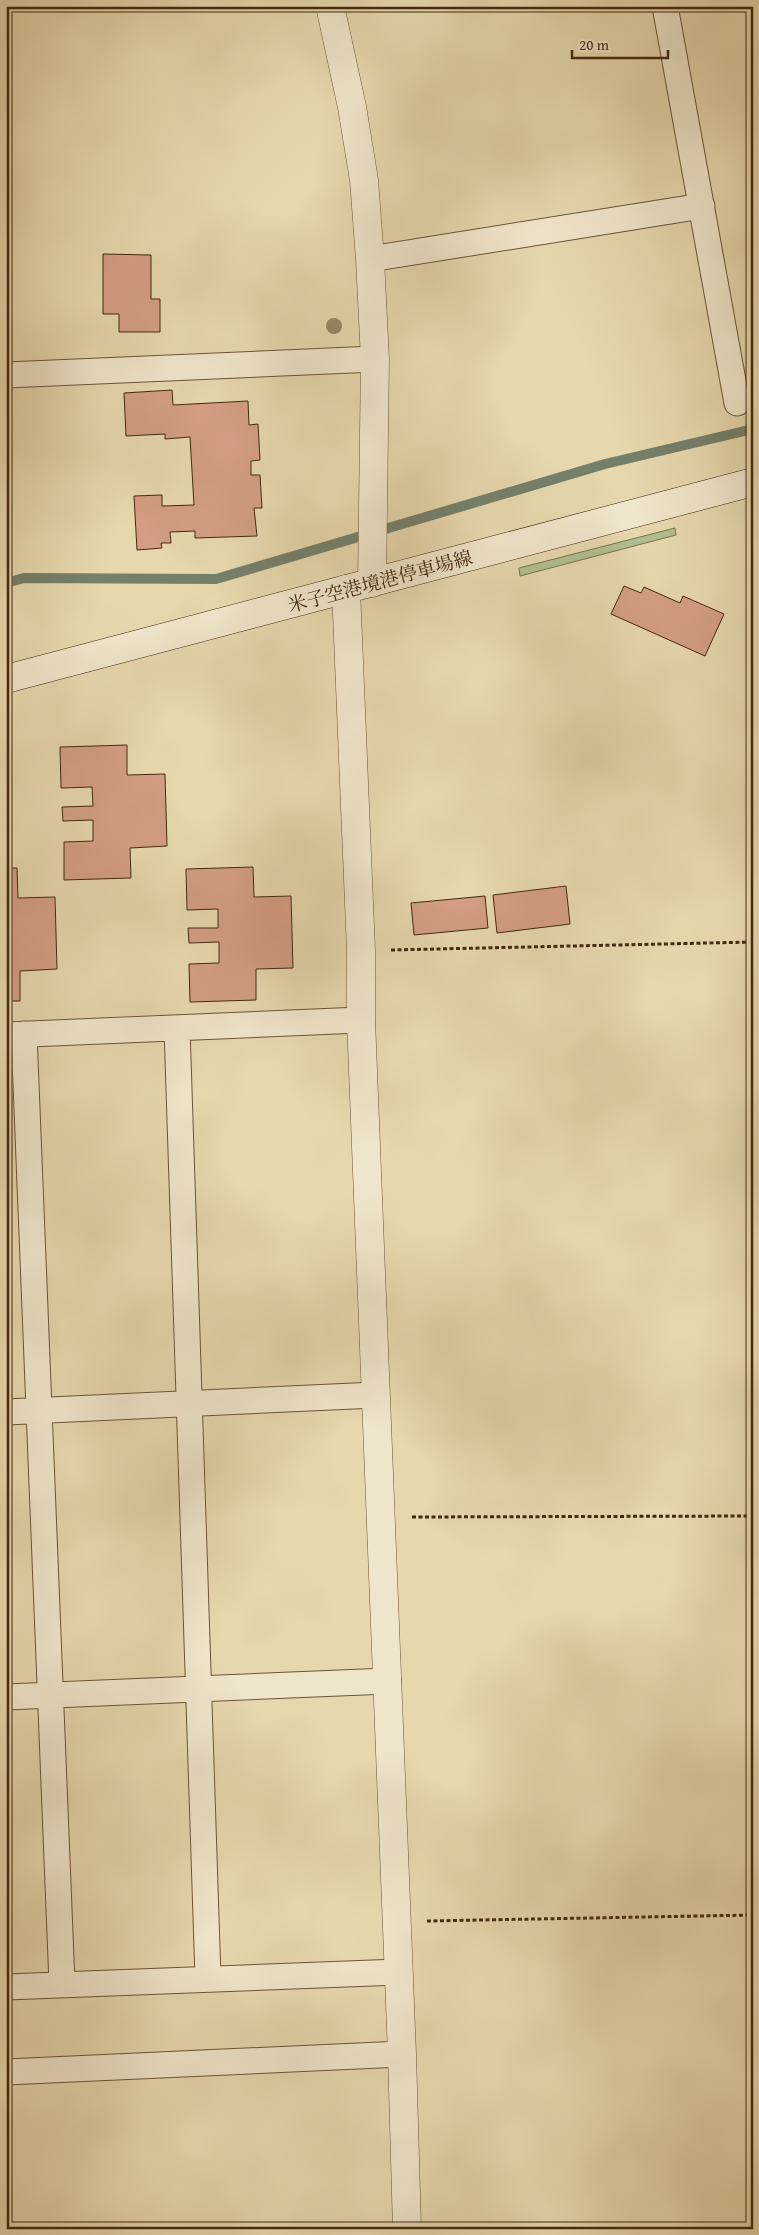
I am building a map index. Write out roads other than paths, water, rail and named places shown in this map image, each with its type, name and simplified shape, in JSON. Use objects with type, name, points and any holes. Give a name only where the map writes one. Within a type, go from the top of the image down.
[{"type":"street","points":[[330,6],[352,107],[364,180],[375,359],[359,586],[361,1020],[388,1681],[407,2229]]},
{"type":"street","points":[[665,6],[737,403]]},
{"type":"street","points":[[370,259],[702,206]]},
{"type":"street","points":[[6,375],[375,359]]},
{"type":"street","name":"米子空港境港停車場線","points":[[6,679],[753,482]]},
{"type":"street","points":[[62,1984],[39,1410],[15,1035],[361,1020]]},
{"type":"street","points":[[177,1028],[208,1978]]},
{"type":"street","points":[[6,1412],[376,1395]]},
{"type":"street","points":[[6,1697],[388,1681]]},
{"type":"street","points":[[6,1987],[399,1972]]},
{"type":"street","points":[[6,2072],[402,2054]]},
{"type":"waterway","points":[[6,583],[24,578],[216,579],[605,464],[753,429]]}]
